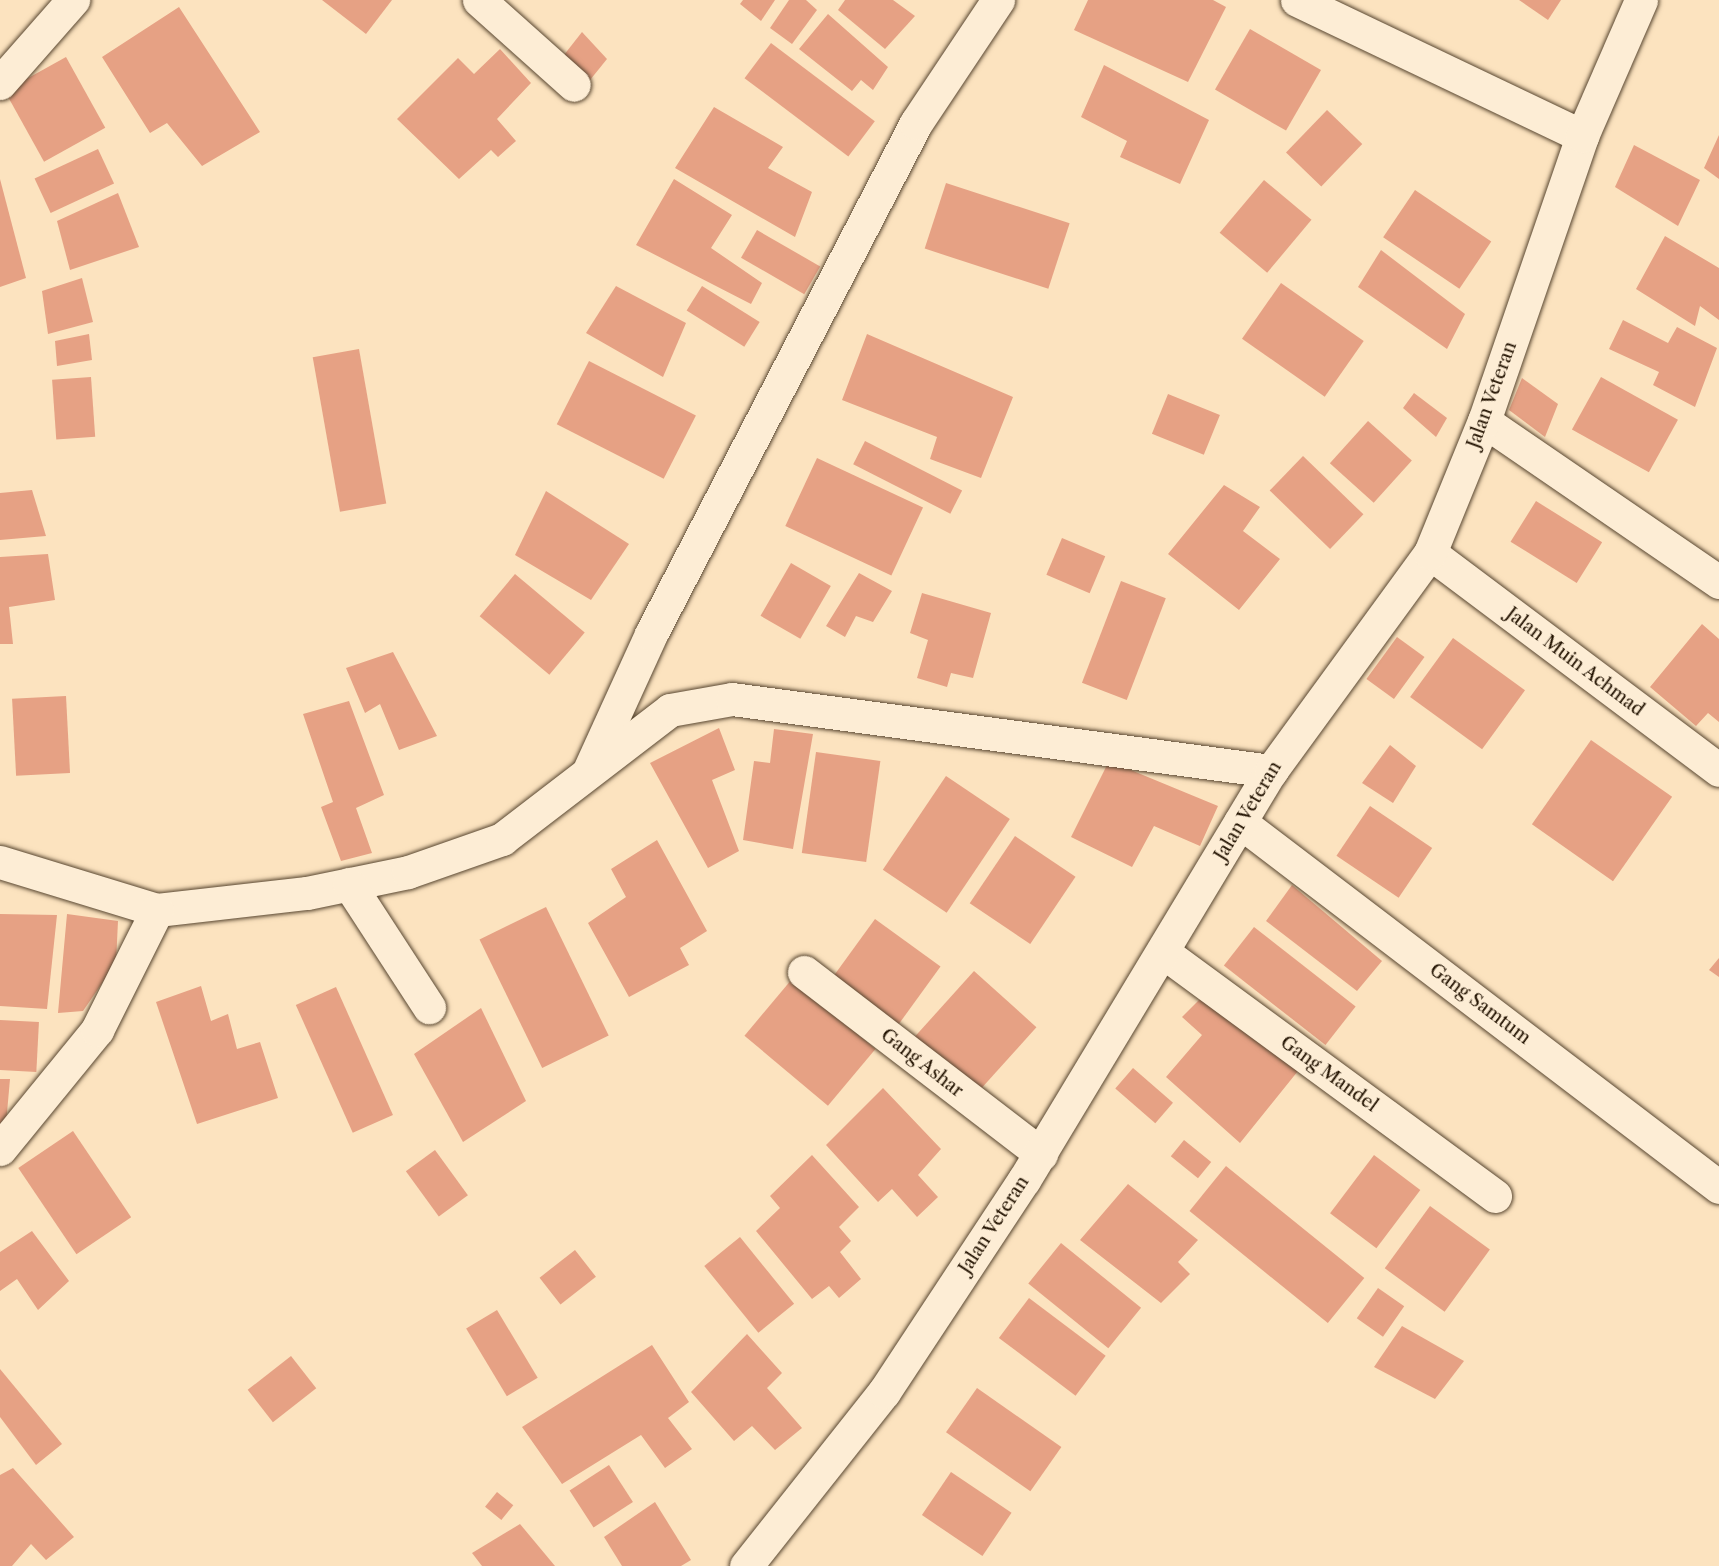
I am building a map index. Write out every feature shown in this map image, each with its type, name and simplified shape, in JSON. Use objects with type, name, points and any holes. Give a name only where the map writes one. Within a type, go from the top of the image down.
[{"type":"street","points":[[0,83],[73,0]]},
{"type":"street","points":[[479,0],[574,85]]},
{"type":"street","points":[[588,772],[651,634],[899,154],[998,0]]},
{"type":"street","points":[[1297,0],[1582,136]]},
{"type":"street","name":"Jalan Veteran","points":[[746,1566],[884,1392],[1041,1154],[1271,771],[1430,554],[1484,421],[1582,136],[1641,0]]},
{"type":"street","points":[[1484,421],[1719,582]]},
{"type":"street","name":"Jalan Muin Achmad","points":[[1430,554],[1719,770]]},
{"type":"street","points":[[0,862],[157,910],[349,884],[466,855],[502,839],[538,816],[588,772],[670,710],[732,699],[1271,771]]},
{"type":"street","name":"Gang Samtum","points":[[1240,822],[1719,1187]]},
{"type":"street","points":[[349,884],[429,1006]]},
{"type":"street","points":[[0,1149],[97,1030],[157,910]]},
{"type":"street","name":"Gang Mandel","points":[[1163,952],[1495,1196]]},
{"type":"street","name":"Gang Ashar","points":[[804,972],[1041,1154]]},
{"type":"building","points":[[322,0],[392,0],[366,34]]},
{"type":"building","points":[[743,0],[775,0],[761,21],[740,4]]},
{"type":"building","points":[[789,0],[806,0],[817,10],[792,44],[770,28]]},
{"type":"building","points":[[845,0],[893,0],[915,16],[885,49],[838,10]]},
{"type":"building","points":[[1088,0],[1213,0],[1226,7],[1188,82],[1074,30]]},
{"type":"building","points":[[1519,0],[1561,0],[1548,20]]},
{"type":"building","points":[[179,7],[260,132],[202,166],[167,123],[150,133],[102,57]]},
{"type":"building","points":[[828,14],[888,67],[873,90],[861,80],[852,91],[799,49]]},
{"type":"building","points":[[1250,29],[1321,70],[1286,131],[1215,90]]},
{"type":"building","points":[[582,32],[607,59],[586,85],[560,60]]},
{"type":"building","points":[[771,43],[875,121],[848,156],[745,78]]},
{"type":"building","points":[[500,49],[531,83],[497,119],[516,141],[498,157],[491,150],[459,179],[397,119],[458,58],[474,74]]},
{"type":"building","points":[[66,57],[105,128],[44,162],[5,91]]},
{"type":"building","points":[[1104,65],[1209,120],[1180,184],[1120,157],[1127,141],[1081,117]]},
{"type":"building","points":[[714,107],[783,147],[768,168],[812,192],[795,237],[675,168]]},
{"type":"building","points":[[1327,110],[1362,144],[1321,186],[1286,152]]},
{"type":"building","points":[[1719,135],[1719,179],[1704,168]]},
{"type":"building","points":[[1634,145],[1700,180],[1678,226],[1615,187]]},
{"type":"building","points":[[98,149],[114,183],[51,213],[35,179]]},
{"type":"building","points":[[0,179],[26,278],[0,287]]},
{"type":"building","points":[[674,179],[732,215],[711,248],[762,283],[751,304],[636,245]]},
{"type":"building","points":[[1264,180],[1311,220],[1267,273],[1220,233]]},
{"type":"building","points":[[946,183],[1070,223],[1048,289],[925,249]]},
{"type":"building","points":[[1415,190],[1491,241],[1459,289],[1383,237]]},
{"type":"building","points":[[118,193],[139,247],[70,270],[57,221]]},
{"type":"building","points":[[757,230],[820,266],[804,294],[741,258]]},
{"type":"building","points":[[1665,236],[1719,268],[1719,320],[1700,306],[1695,326],[1636,289]]},
{"type":"building","points":[[1381,250],[1465,314],[1447,349],[1358,287]]},
{"type":"building","points":[[82,278],[93,322],[48,334],[42,291]]},
{"type":"building","points":[[1281,283],[1364,341],[1325,397],[1242,339]]},
{"type":"building","points":[[616,286],[686,323],[663,377],[586,333]]},
{"type":"building","points":[[702,286],[760,322],[744,347],[687,311]]},
{"type":"building","points":[[1623,320],[1668,343],[1677,327],[1717,348],[1695,407],[1653,385],[1659,372],[1609,349]]},
{"type":"building","points":[[89,334],[92,360],[57,366],[55,341]]},
{"type":"building","points":[[867,334],[1013,397],[981,478],[930,459],[937,437],[842,400]]},
{"type":"building","points":[[359,349],[386,504],[340,512],[313,357]]},
{"type":"building","points":[[589,361],[696,415],[664,479],[557,424]]},
{"type":"building","points":[[91,377],[95,437],[56,440],[52,380]]},
{"type":"building","points":[[1601,377],[1678,420],[1649,472],[1572,429]]},
{"type":"building","points":[[1522,378],[1558,404],[1545,437],[1509,410]]},
{"type":"building","points":[[1414,393],[1447,418],[1436,437],[1403,408]]},
{"type":"building","points":[[1168,394],[1220,415],[1204,455],[1152,434]]},
{"type":"building","points":[[1368,421],[1412,460],[1374,503],[1330,463]]},
{"type":"building","points":[[865,441],[962,490],[950,514],[853,464]]},
{"type":"building","points":[[1303,456],[1363,514],[1330,549],[1270,491]]},
{"type":"building","points":[[817,458],[923,507],[891,575],[785,526]]},
{"type":"building","points":[[1224,485],[1260,507],[1243,531],[1280,559],[1239,610],[1168,554]]},
{"type":"building","points":[[32,490],[46,536],[0,540],[0,493]]},
{"type":"building","points":[[546,491],[629,544],[591,600],[515,555]]},
{"type":"building","points":[[1536,501],[1602,542],[1577,583],[1511,542]]},
{"type":"building","points":[[1062,538],[1105,556],[1090,593],[1046,575]]},
{"type":"building","points":[[48,554],[55,600],[9,607],[13,644],[0,644],[0,557]]},
{"type":"building","points":[[791,563],[831,586],[800,639],[760,616]]},
{"type":"building","points":[[859,573],[892,591],[873,622],[856,616],[845,637],[826,626]]},
{"type":"building","points":[[515,574],[585,632],[549,675],[480,616]]},
{"type":"building","points":[[1121,581],[1166,598],[1127,700],[1082,683]]},
{"type":"building","points":[[922,593],[991,613],[973,678],[951,673],[947,687],[917,678],[928,640],[910,633]]},
{"type":"building","points":[[1702,624],[1719,639],[1719,722],[1708,713],[1696,726],[1650,687]]},
{"type":"building","points":[[1397,637],[1425,657],[1394,699],[1366,679]]},
{"type":"building","points":[[1453,638],[1525,690],[1482,749],[1410,697]]},
{"type":"building","points":[[393,652],[437,736],[399,750],[380,704],[365,713],[346,668]]},
{"type":"building","points":[[66,696],[70,773],[16,776],[12,699]]},
{"type":"building","points":[[349,701],[384,795],[356,808],[372,853],[341,861],[321,807],[333,802],[303,714]]},
{"type":"building","points":[[719,728],[735,770],[712,780],[739,851],[708,868],[650,763]]},
{"type":"building","points":[[774,729],[813,734],[793,849],[743,840],[754,761],[770,763]]},
{"type":"building","points":[[1591,740],[1672,797],[1613,881],[1532,824]]},
{"type":"building","points":[[1390,745],[1416,766],[1393,803],[1362,783]]},
{"type":"building","points":[[816,752],[880,761],[866,862],[802,853]]},
{"type":"building","points":[[1109,761],[1218,806],[1200,846],[1154,826],[1132,867],[1071,837]]},
{"type":"building","points":[[946,776],[1010,819],[947,913],[883,870]]},
{"type":"building","points":[[1370,806],[1432,848],[1399,898],[1336,856]]},
{"type":"building","points":[[1015,836],[1076,877],[1030,944],[970,903]]},
{"type":"building","points":[[657,840],[707,931],[680,948],[689,965],[629,997],[588,923],[626,897],[611,869]]},
{"type":"building","points":[[1292,885],[1382,961],[1357,991],[1266,921]]},
{"type":"building","points":[[546,907],[609,1036],[542,1068],[479,939]]},
{"type":"building","points":[[0,914],[57,915],[47,1009],[0,1006]]},
{"type":"building","points":[[67,914],[118,921],[116,963],[83,1011],[58,1013]]},
{"type":"building","points":[[875,919],[941,967],[896,1028],[830,980]]},
{"type":"building","points":[[1254,927],[1356,1006],[1325,1045],[1224,966]]},
{"type":"building","points":[[1719,958],[1719,977],[1709,970]]},
{"type":"building","points":[[974,971],[1036,1027],[972,1099],[909,1043]]},
{"type":"building","points":[[792,979],[875,1049],[828,1106],[744,1036]]},
{"type":"building","points":[[201,986],[211,1021],[228,1014],[237,1049],[260,1042],[278,1098],[197,1124],[156,1002]]},
{"type":"building","points":[[336,987],[393,1115],[353,1133],[296,1005]]},
{"type":"building","points":[[1210,989],[1302,1066],[1240,1143],[1166,1077],[1202,1035],[1182,1017]]},
{"type":"building","points":[[481,1008],[526,1101],[463,1142],[414,1054]]},
{"type":"building","points":[[0,1020],[39,1022],[36,1072],[0,1070]]},
{"type":"building","points":[[1133,1068],[1173,1103],[1155,1123],[1115,1088]]},
{"type":"building","points":[[0,1079],[10,1079],[6,1124],[0,1124]]},
{"type":"building","points":[[883,1088],[941,1149],[918,1175],[938,1197],[917,1217],[892,1189],[878,1202],[826,1145]]},
{"type":"building","points":[[73,1131],[131,1217],[76,1254],[18,1168]]},
{"type":"building","points":[[1184,1140],[1211,1162],[1198,1178],[1171,1156]]},
{"type":"building","points":[[435,1150],[468,1195],[439,1216],[406,1171]]},
{"type":"building","points":[[812,1155],[859,1207],[839,1227],[851,1241],[840,1252],[861,1279],[839,1298],[829,1286],[812,1299],[756,1231],[780,1208],[770,1196]]},
{"type":"building","points":[[1374,1155],[1420,1190],[1376,1248],[1330,1213]]},
{"type":"building","points":[[1226,1166],[1364,1278],[1328,1323],[1189,1211]]},
{"type":"building","points":[[1128,1184],[1198,1240],[1178,1262],[1190,1274],[1161,1303],[1080,1240]]},
{"type":"building","points":[[1430,1206],[1490,1249],[1445,1312],[1385,1268]]},
{"type":"building","points":[[32,1231],[69,1281],[38,1310],[17,1279],[0,1291],[0,1252]]},
{"type":"building","points":[[740,1237],[794,1304],[758,1333],[704,1266]]},
{"type":"building","points":[[1061,1243],[1141,1308],[1108,1348],[1028,1283]]},
{"type":"building","points":[[575,1250],[596,1277],[560,1304],[540,1278]]},
{"type":"building","points":[[1378,1288],[1404,1306],[1383,1337],[1357,1318]]},
{"type":"building","points":[[1029,1298],[1106,1356],[1076,1396],[999,1338]]},
{"type":"building","points":[[497,1310],[538,1378],[507,1396],[466,1329]]},
{"type":"building","points":[[1402,1326],[1464,1361],[1435,1399],[1374,1367]]},
{"type":"building","points":[[747,1334],[782,1373],[767,1388],[802,1428],[775,1450],[752,1426],[734,1441],[691,1392]]},
{"type":"building","points":[[652,1345],[689,1402],[668,1418],[692,1449],[665,1468],[641,1435],[562,1484],[522,1427]]},
{"type":"building","points":[[291,1356],[316,1388],[273,1422],[248,1390]]},
{"type":"building","points":[[0,1369],[62,1444],[36,1465],[0,1417]]},
{"type":"building","points":[[977,1388],[1061,1447],[1030,1491],[946,1432]]},
{"type":"building","points":[[609,1465],[633,1502],[594,1527],[570,1491]]},
{"type":"building","points":[[13,1468],[74,1537],[46,1560],[31,1544],[12,1566],[0,1566],[0,1475]]},
{"type":"building","points":[[951,1472],[1012,1513],[982,1556],[922,1515]]},
{"type":"building","points":[[497,1492],[513,1505],[501,1520],[485,1507]]},
{"type":"building","points":[[655,1502],[691,1560],[681,1566],[622,1566],[604,1537]]},
{"type":"building","points":[[520,1524],[555,1566],[482,1566],[472,1553]]}]
